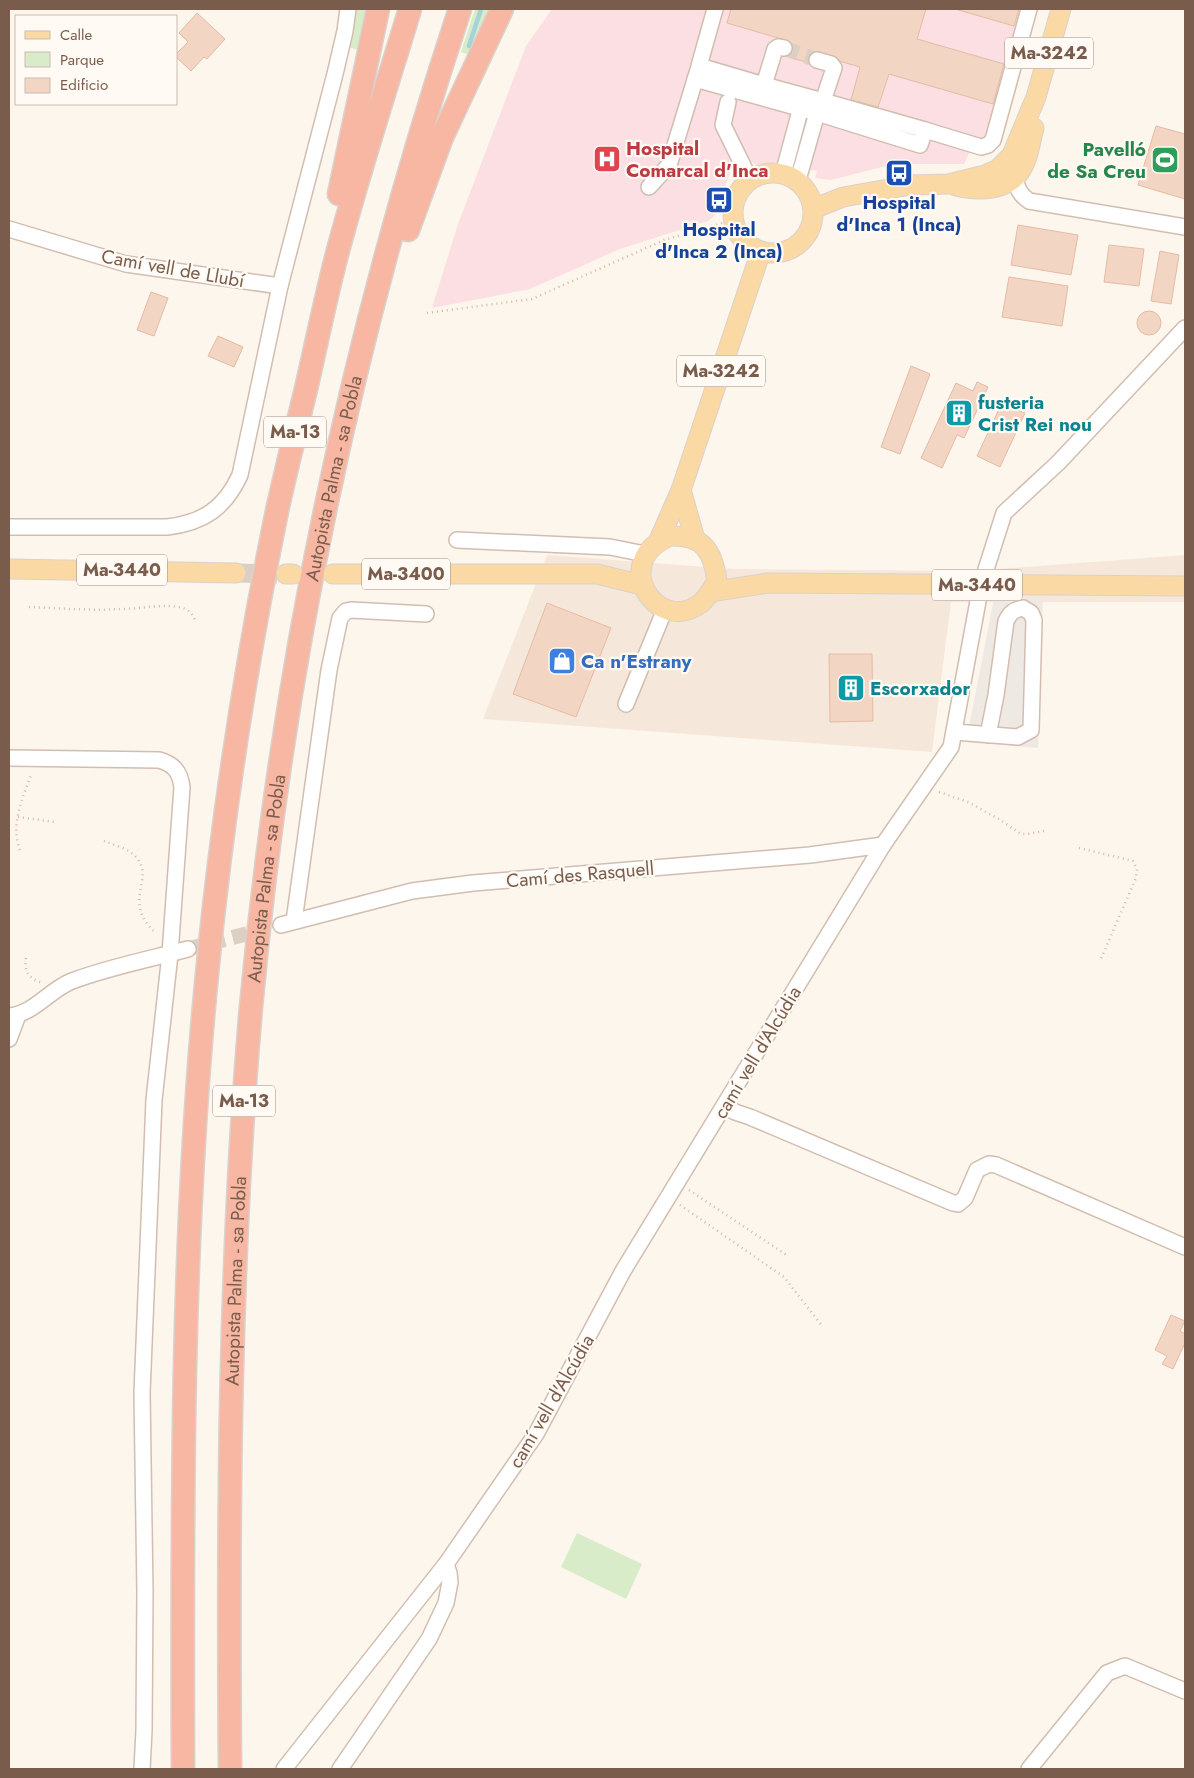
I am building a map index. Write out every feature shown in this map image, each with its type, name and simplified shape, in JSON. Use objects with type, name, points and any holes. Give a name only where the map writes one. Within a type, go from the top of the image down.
[{"type":"highway","points":[[335,263],[331,228],[378,9]]},
{"type":"highway","name":"Ma-13","points":[[183,1769],[183,1447],[186,1295],[196,1106],[209,955],[229,786],[259,602],[278,508],[335,263],[368,143],[410,9]]},
{"type":"highway","name":"Autopista Palma - sa Pobla","points":[[230,1769],[229,1526],[232,1346],[240,1157],[252,1004],[276,797],[291,694],[332,479],[385,257],[416,147],[460,9]]},
{"type":"highway","points":[[371,315],[392,281],[413,211],[442,137],[502,9]]},
{"type":"main road","name":"Ma-3242","points":[[814,209],[843,197],[911,185],[948,184],[985,176],[998,169],[1012,155],[1036,97],[1061,9]]},
{"type":"main road","name":"Ma-3242","points":[[948,184],[970,189],[994,188],[1014,178],[1022,170],[1026,159],[1034,127],[1036,97]]},
{"type":"main road","points":[[770,172],[790,177],[806,188],[814,209],[813,222],[807,234],[798,244],[787,250],[774,253],[761,251],[743,239],[737,230],[733,206],[738,194],[746,183],[757,176],[770,172]]},
{"type":"main road","name":"Ma-3242","points":[[660,540],[681,490],[761,251]]},
{"type":"main road","points":[[681,490],[695,539]]},
{"type":"main road","points":[[671,536],[695,539],[708,552],[715,568],[717,581],[702,602],[691,609],[678,611],[665,609],[647,595],[642,585],[644,559],[651,546],[660,540],[671,536]]},
{"type":"main road","name":"Ma-3400","points":[[597,574],[644,559]]},
{"type":"main road","name":"Ma-3440","points":[[715,568],[761,584]]},
{"type":"main road","name":"Ma-3440","points":[[9,569],[236,573]]},
{"type":"main road","name":"Ma-3400","points":[[333,574],[597,574],[642,585]]},
{"type":"main road","name":"Ma-3440","points":[[710,592],[761,584],[1185,586]]},
{"type":"street","points":[[9,527],[182,526],[195,522],[217,508],[234,488],[240,475],[280,286],[335,74],[348,9]]},
{"type":"street","points":[[649,187],[669,165],[715,9]]},
{"type":"street","points":[[697,73],[820,107],[920,145],[925,130],[982,147],[988,146],[992,140],[1029,9]]},
{"type":"street","points":[[764,85],[775,49],[778,47],[784,48]]},
{"type":"street","points":[[790,177],[820,107],[834,68],[831,64],[817,60]]},
{"type":"street","points":[[697,73],[764,85],[803,103]]},
{"type":"street","points":[[728,102],[723,125],[750,180]]},
{"type":"street","points":[[790,177],[803,103]]},
{"type":"street","points":[[1014,178],[1022,196],[1029,201],[1185,228]]},
{"type":"street","name":"Camí vell de Llubí","points":[[9,229],[126,264],[280,286]]},
{"type":"street","name":"camí vell d'Alcúdia","points":[[284,1769],[446,1564],[536,1434],[623,1271],[883,845],[951,747],[981,585],[1004,513],[1058,463],[1185,328]]},
{"type":"street","points":[[457,540],[610,547],[644,559]]},
{"type":"street","points":[[955,732],[1018,737],[1031,730],[1034,620],[1031,613],[1023,608],[1016,609],[1010,613],[1006,622],[996,695],[988,734]]},
{"type":"street","points":[[626,704],[665,609]]},
{"type":"street","name":"Camí des Rasquell","points":[[426,614],[351,610],[340,618],[329,670],[287,923],[412,891],[473,883],[782,858],[883,845]]},
{"type":"street","points":[[9,758],[159,760],[168,763],[178,772],[182,787],[170,949],[154,1100],[142,1394],[145,1593],[142,1769]]},
{"type":"street","points":[[9,1039],[13,1016],[29,1010],[70,982],[170,949],[188,949]]},
{"type":"street","points":[[725,1106],[735,1112],[953,1203],[958,1204],[965,1198],[976,1170],[989,1164],[996,1165],[1185,1247]]},
{"type":"street","points":[[340,1769],[429,1639],[446,1603],[450,1582],[446,1564]]},
{"type":"street","points":[[1029,1769],[1107,1673],[1125,1666],[1185,1691]]},
{"type":"path","points":[[427,313],[532,298],[664,240],[734,220]]},
{"type":"path","points":[[29,607],[120,610],[161,606],[180,607],[189,611],[195,620]]},
{"type":"path","points":[[20,850],[16,841],[15,830],[22,801],[38,758]]},
{"type":"path","points":[[923,787],[968,802],[999,818],[1021,834],[1044,831]]},
{"type":"path","points":[[18,817],[56,822]]},
{"type":"path","points":[[104,841],[129,852],[137,858],[142,868],[142,882],[139,895],[140,911],[147,924],[170,949]]},
{"type":"path","points":[[1079,848],[1133,861],[1137,869],[1136,878],[1100,961]]},
{"type":"path","points":[[26,958],[25,969],[31,978],[58,989]]},
{"type":"path","points":[[677,1183],[788,1256]]},
{"type":"path","points":[[669,1196],[784,1277],[823,1326]]},
{"type":"shaded area","name":"Hospital Comarcal d'Inca","points":[[552,9],[1038,9],[995,147],[984,155],[970,151],[964,164],[902,164],[886,166],[831,180],[815,178],[817,171],[778,162],[757,165],[749,160],[743,151],[731,158],[731,170],[714,216],[708,221],[620,249],[530,289],[432,308],[458,224],[526,46]]},
{"type":"shaded area","points":[[547,555],[734,569],[971,571],[1185,555],[1185,602],[951,602],[932,752],[483,719]]},
{"type":"shaded area","points":[[994,598],[1043,599],[1038,748],[966,742]]},
{"type":"green space","points":[[355,9],[368,9],[359,50],[347,47]]},
{"type":"green space","points":[[475,9],[493,9],[470,55],[461,52]]},
{"type":"green space","points":[[577,1533],[642,1564],[626,1599],[561,1567]]},
{"type":"building","points":[[731,9],[926,9],[917,39],[1004,64],[993,104],[889,74],[878,107],[851,100],[860,67],[818,55],[816,65],[782,55],[785,40],[727,23]]},
{"type":"building","points":[[955,9],[1019,9],[1014,26]]},
{"type":"building","points":[[197,13],[225,39],[207,59],[204,57],[191,71],[178,59],[178,52],[188,42],[179,33]]},
{"type":"building","name":"Pavelló de Sa Creu","points":[[1156,126],[1185,134],[1185,199],[1138,185]]},
{"type":"building","points":[[1018,225],[1078,235],[1071,275],[1011,265]]},
{"type":"building","points":[[1109,245],[1144,249],[1139,286],[1104,282]]},
{"type":"building","points":[[1160,251],[1179,255],[1171,304],[1151,301]]},
{"type":"building","points":[[1009,277],[1068,286],[1062,326],[1002,317]]},
{"type":"building","points":[[151,292],[168,298],[154,336],[137,330]]},
{"type":"building","points":[[1149,311],[1154,312],[1160,318],[1160,328],[1154,334],[1149,335],[1144,334],[1138,328],[1137,323],[1138,318],[1144,312]]},
{"type":"building","points":[[218,336],[243,347],[234,367],[208,356]]},
{"type":"building","points":[[911,366],[930,374],[900,454],[881,447]]},
{"type":"building","name":"fusteria Crist Rei nou","points":[[977,382],[988,387],[964,438],[957,435],[942,468],[921,458],[956,383],[973,391]]},
{"type":"building","points":[[1002,403],[1025,413],[1000,467],[977,456]]},
{"type":"building","name":"Ca n'Estrany","points":[[547,603],[611,628],[576,717],[513,694]]},
{"type":"building","name":"Escorxador","points":[[829,654],[872,654],[873,721],[830,722]]},
{"type":"building","points":[[1171,1315],[1185,1321],[1180,1331],[1185,1334],[1185,1343],[1173,1369],[1162,1364],[1167,1356],[1155,1350]]},
{"type":"waterway","points":[[469,46],[481,9]]},
{"type":"tunnel","points":[[784,48],[817,60]]},
{"type":"tunnel","points":[[236,573],[277,574]]},
{"type":"tunnel","points":[[188,949],[281,925]]},
{"type":"place","name":"Hospital Comarcal d'Inca","points":[[607,159]]},
{"type":"place","name":"Pavelló de Sa Creu","points":[[1165,160]]},
{"type":"place","name":"Hospital d'Inca 1 (Inca)","points":[[899,173]]},
{"type":"place","name":"Hospital d'Inca 2 (Inca)","points":[[719,200]]},
{"type":"place","name":"fusteria Crist Rei nou","points":[[959,413]]},
{"type":"place","name":"Ca n'Estrany","points":[[562,661]]},
{"type":"place","name":"Escorxador","points":[[851,688]]}]
